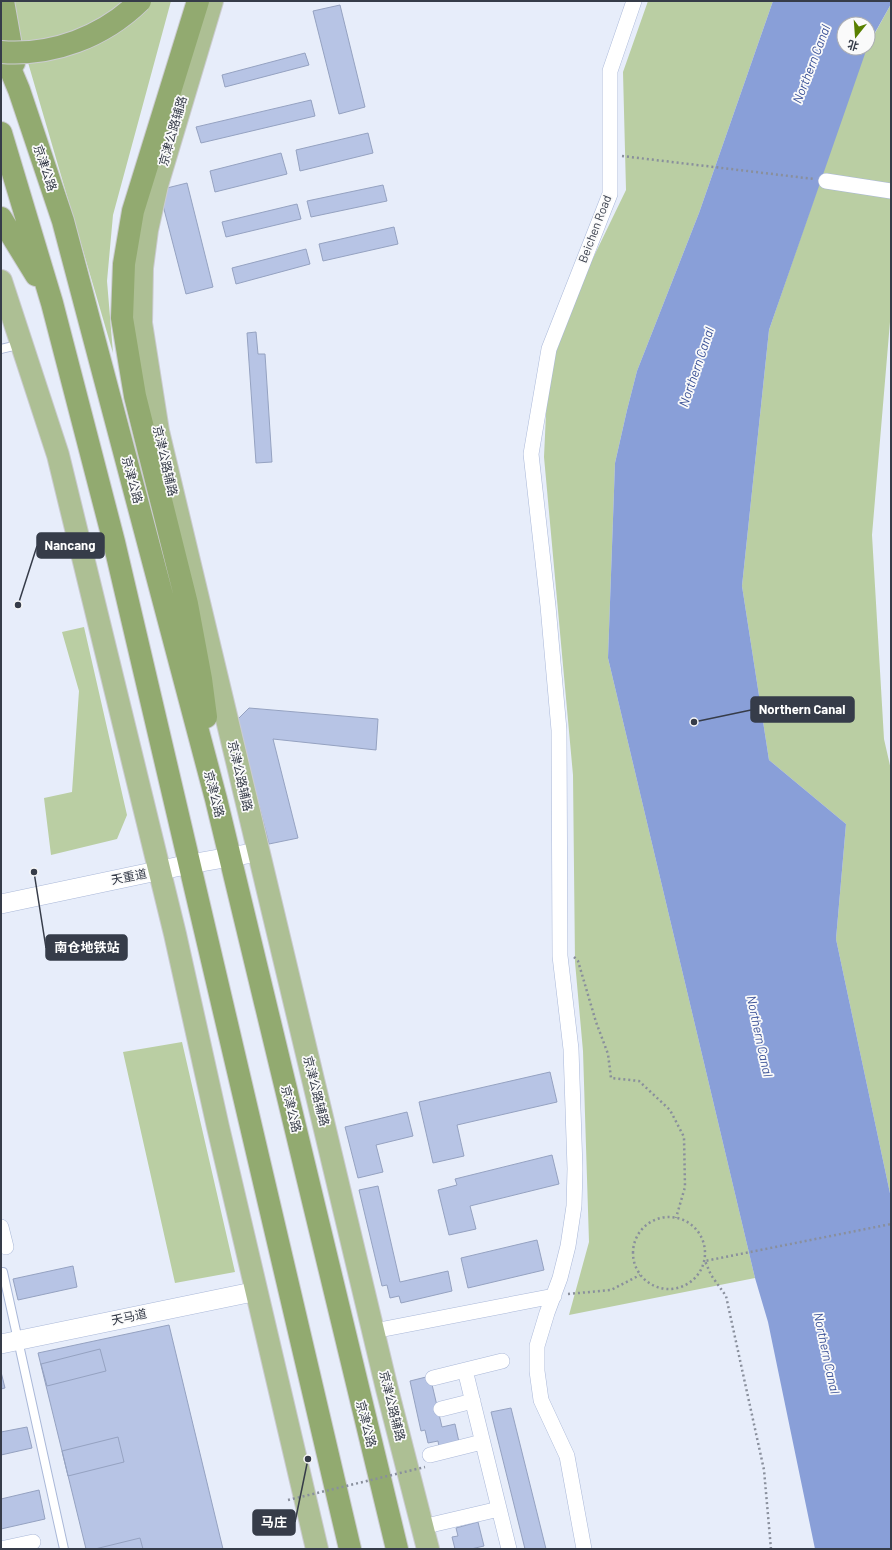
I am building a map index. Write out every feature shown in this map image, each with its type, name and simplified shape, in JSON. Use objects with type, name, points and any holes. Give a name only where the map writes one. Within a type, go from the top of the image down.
[{"type":"highway","points":[[1,52],[39,51],[81,40],[111,24],[140,1]]},
{"type":"highway","points":[[198,1],[139,192],[128,237],[124,264],[122,318],[135,396],[187,604],[201,679],[216,799]]},
{"type":"highway","points":[[4,4],[19,90]]},
{"type":"highway","name":"京津公路","points":[[1,47],[19,90],[63,221],[216,799],[397,1549]]},
{"type":"highway","points":[[1,133],[52,303],[114,542],[350,1549]]},
{"type":"highway","points":[[1,218],[52,303]]},
{"type":"main road","name":"京津公路辅路","points":[[212,1],[158,185],[147,230],[142,268],[141,323],[158,431],[258,852],[428,1549]]},
{"type":"main road","points":[[1,281],[58,455],[160,871],[317,1549]]},
{"type":"street","name":"Beichen Road","points":[[584,1549],[567,1456],[541,1400],[536,1371],[537,1346],[554,1296],[568,1246],[574,1206],[575,1169],[571,1049],[560,942],[559,730],[548,606],[531,454],[549,348],[610,194],[610,71],[634,1]]},
{"type":"street","points":[[826,181],[891,191]]},
{"type":"street","name":"天重道","points":[[1,904],[190,864],[258,852]]},
{"type":"street","points":[[1,1227],[6,1247]]},
{"type":"street","name":"天马道","points":[[10,1342],[257,1291]]},
{"type":"street","points":[[374,1331],[554,1296]]},
{"type":"street","points":[[433,1378],[502,1361]]},
{"type":"street","points":[[465,1370],[508,1549]]},
{"type":"street","points":[[441,1409],[473,1401]]},
{"type":"street","points":[[427,1461],[482,1442]]},
{"type":"street","points":[[422,1527],[499,1509]]},
{"type":"street","points":[[1,1549],[34,1542]]},
{"type":"lane","points":[[1,349],[22,344]]},
{"type":"lane","points":[[1,1272],[3,1272],[10,1342],[64,1549]]},
{"type":"path","points":[[610,154],[686,162],[826,181]]},
{"type":"path","points":[[560,942],[578,962],[596,1022],[608,1054],[611,1078],[640,1081],[670,1110],[684,1137],[685,1187],[676,1218]]},
{"type":"path","points":[[771,1549],[764,1470],[726,1296],[711,1275],[705,1261],[705,1249],[702,1237],[695,1227],[685,1220],[676,1218],[661,1218],[649,1222],[640,1231],[635,1241],[633,1252],[634,1264],[640,1275],[648,1283],[659,1288],[671,1289],[682,1287],[696,1276],[705,1261],[891,1224]]},
{"type":"path","points":[[554,1296],[611,1290],[640,1275]]},
{"type":"path","points":[[288,1500],[427,1461]]},
{"type":"green space","points":[[10,1],[171,1],[113,215],[107,281],[113,353]]},
{"type":"green space","points":[[648,1],[773,1],[699,213],[637,371],[627,410],[615,463],[608,658],[755,1278],[569,1315],[589,1242],[583,1051],[575,962],[573,775],[544,457],[549,349],[626,190],[623,72]]},
{"type":"green space","points":[[891,4],[891,310],[872,535],[884,739],[891,770],[891,1198],[836,939],[846,824],[769,760],[742,586],[769,330],[863,56],[876,56],[876,31]]},
{"type":"green space","points":[[84,627],[127,815],[117,839],[51,855],[44,798],[72,792],[79,691],[62,632]]},
{"type":"green space","points":[[182,1042],[235,1272],[175,1283],[123,1052]]},
{"type":"water","points":[[773,1],[891,1],[891,4],[876,31],[876,16],[836,16],[836,56],[864,56],[769,330],[742,586],[769,760],[846,824],[836,939],[891,1198],[891,1549],[815,1549],[768,1322],[755,1278],[608,658],[615,463],[637,371],[699,213]]},
{"type":"building","points":[[340,5],[365,107],[339,114],[313,11]]},
{"type":"building","points":[[305,53],[309,65],[225,87],[222,75]]},
{"type":"building","points":[[311,100],[315,116],[201,143],[196,127]]},
{"type":"building","points":[[368,133],[373,153],[300,171],[296,150]]},
{"type":"building","points":[[281,153],[287,174],[215,192],[210,171]]},
{"type":"building","points":[[187,183],[213,287],[186,294],[159,190]]},
{"type":"building","points":[[383,185],[387,201],[311,217],[307,201]]},
{"type":"building","points":[[297,204],[301,219],[226,237],[222,222]]},
{"type":"building","points":[[394,227],[398,244],[323,261],[319,244]]},
{"type":"building","points":[[306,249],[310,264],[236,284],[232,268]]},
{"type":"building","points":[[256,332],[258,354],[265,354],[272,462],[256,463],[247,333]]},
{"type":"building","points":[[249,708],[378,719],[376,750],[273,739],[298,838],[269,844],[237,720]]},
{"type":"building","points":[[550,1072],[557,1102],[457,1125],[464,1156],[433,1163],[419,1102]]},
{"type":"building","points":[[407,1112],[413,1136],[376,1145],[383,1172],[358,1178],[345,1127]]},
{"type":"building","points":[[552,1155],[559,1184],[470,1206],[476,1229],[449,1235],[438,1190],[457,1185],[455,1179]]},
{"type":"building","points":[[378,1186],[400,1282],[448,1271],[452,1291],[401,1303],[399,1296],[390,1298],[387,1285],[382,1286],[359,1190]]},
{"type":"building","points":[[537,1240],[544,1270],[468,1288],[461,1258]]},
{"type":"building","points":[[73,1266],[77,1287],[18,1300],[13,1279]]},
{"type":"building","points":[[169,1325],[223,1549],[86,1549],[38,1353]]},
{"type":"building","points":[[100,1349],[106,1371],[47,1386],[41,1364]]},
{"type":"building","points":[[1,1372],[5,1388],[1,1389]]},
{"type":"building","points":[[430,1376],[442,1427],[455,1424],[459,1442],[439,1447],[438,1441],[428,1443],[425,1430],[421,1431],[410,1381]]},
{"type":"building","points":[[511,1408],[546,1549],[525,1549],[491,1412]]},
{"type":"building","points":[[27,1427],[32,1448],[1,1455],[1,1432]]},
{"type":"building","points":[[118,1437],[124,1462],[68,1476],[62,1451]]},
{"type":"building","points":[[39,1490],[45,1519],[1,1529],[1,1499]]},
{"type":"building","points":[[478,1522],[484,1546],[471,1549],[455,1549],[452,1537],[458,1536],[456,1528]]},
{"type":"building","points":[[140,1538],[143,1549],[95,1549]]},
{"type":"place","name":"Nancang","points":[[18,605]]},
{"type":"place","name":"Northern Canal","points":[[694,722]]},
{"type":"place","name":"南仓地铁站","points":[[34,872]]},
{"type":"place","name":"马庄","points":[[308,1459]]}]
